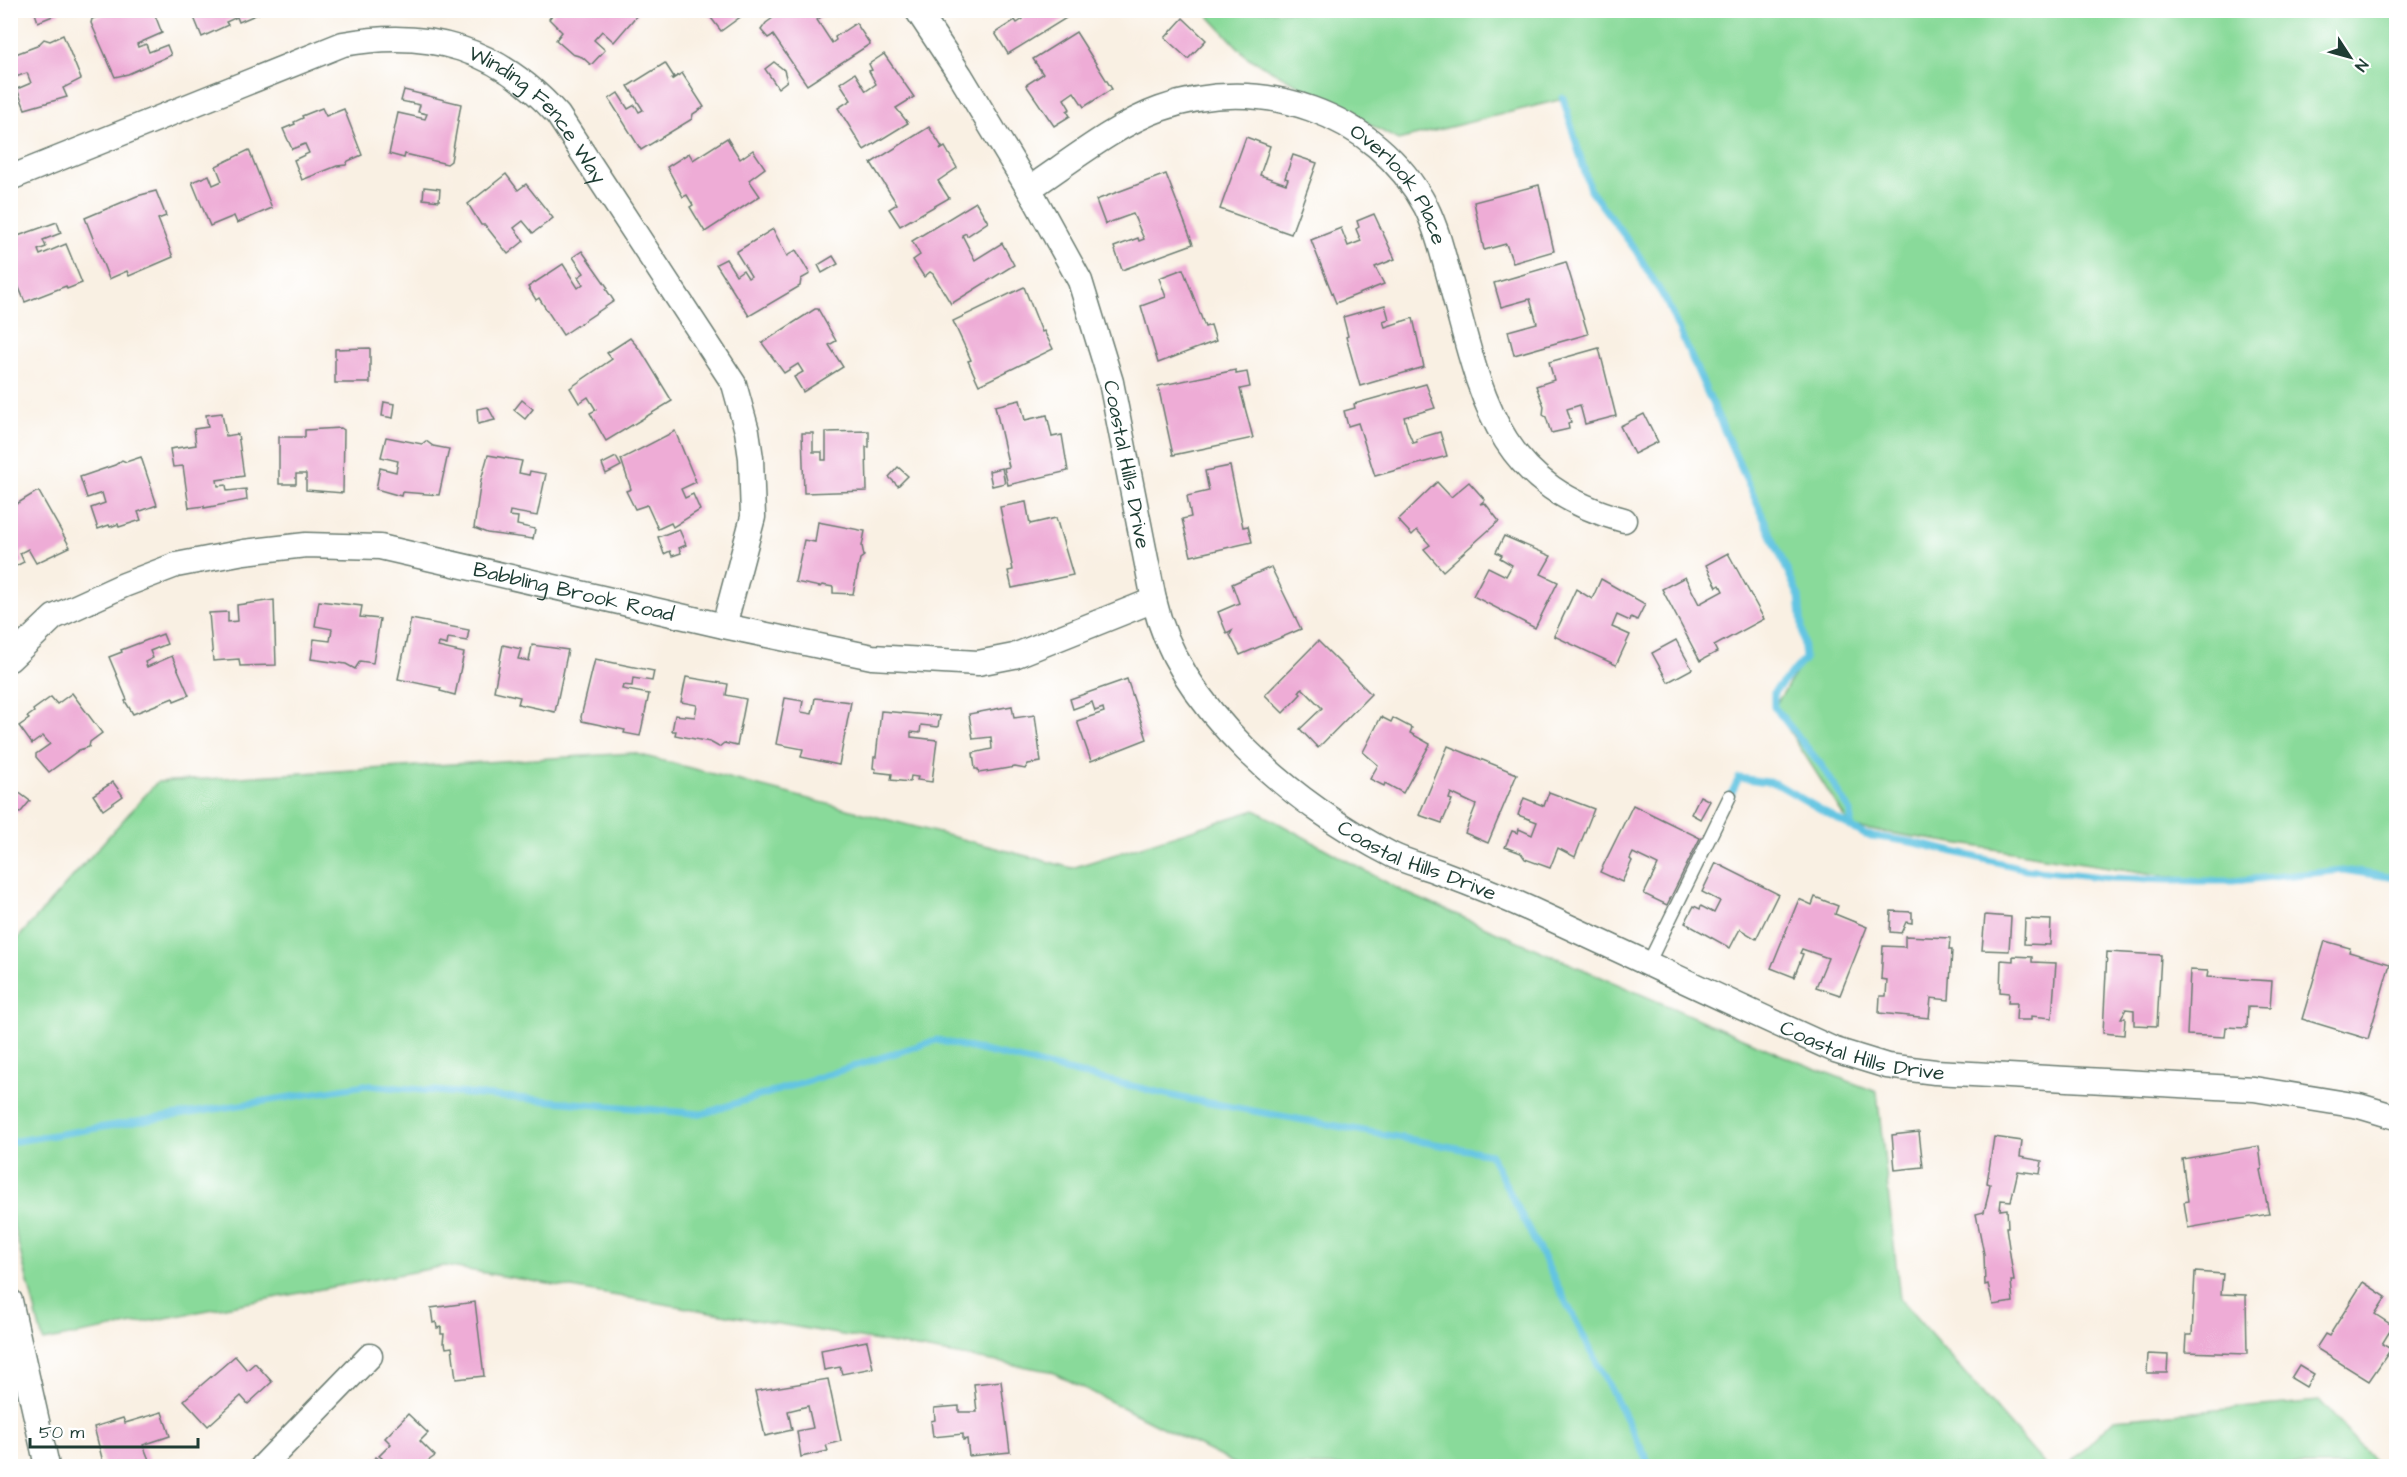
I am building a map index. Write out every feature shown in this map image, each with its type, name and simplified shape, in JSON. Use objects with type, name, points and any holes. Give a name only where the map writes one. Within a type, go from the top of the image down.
[{"type":"street","name":"Coastal Hills Drive","points":[[917,10],[960,75],[1029,189],[1080,281],[1111,382],[1154,600],[1160,626],[1169,647],[1212,710],[1259,761],[1319,811],[1393,855],[1540,914],[1835,1050],[1887,1066],[1935,1072],[2254,1089],[2359,1106],[2397,1117]]},
{"type":"street","name":"Winding Fence Way","points":[[10,178],[344,44],[392,38],[426,39],[457,46],[513,74],[543,98],[558,115],[734,384],[747,431],[753,517],[724,626]]},
{"type":"street","name":"Overlook Place","points":[[1029,189],[1135,121],[1185,101],[1238,94],[1266,96],[1292,102],[1340,121],[1386,155],[1413,186],[1426,207],[1441,247],[1483,399],[1504,440],[1526,467],[1561,495],[1581,506],[1624,520]]},
{"type":"street","name":"Babbling Brook Road","points":[[10,659],[54,617],[155,573],[176,565],[244,552],[306,546],[380,547],[724,626],[872,657],[978,663],[1014,656],[1154,600]]},
{"type":"street","points":[[10,1301],[48,1467]]},
{"type":"street","points":[[263,1467],[370,1356]]},
{"type":"lane","points":[[1648,964],[1730,796]]},
{"type":"green space","points":[[1204,11],[2396,11],[2396,879],[2343,870],[2199,881],[1851,827],[1774,707],[1805,659],[1799,597],[1666,301],[1636,251],[1590,190],[1563,99],[1398,140],[1247,57]]},
{"type":"green space","points":[[633,753],[1072,868],[1255,810],[1402,891],[1791,1059],[1877,1092],[1900,1299],[2046,1466],[1239,1466],[1050,1371],[445,1266],[43,1341],[11,1216],[11,946],[157,782]]},
{"type":"green space","points":[[2320,1401],[2379,1466],[2067,1466],[2115,1419]]},
{"type":"building","points":[[34,10],[59,10],[60,13],[38,22]]},
{"type":"building","points":[[107,10],[153,10],[162,33],[137,44],[138,47],[146,44],[149,52],[167,45],[171,55],[128,74],[115,77],[91,23],[92,19],[108,13]]},
{"type":"building","points":[[191,10],[259,10],[260,13],[239,22],[237,17],[226,22],[228,25],[202,37]]},
{"type":"building","points":[[556,10],[634,10],[638,14],[614,42],[602,31],[594,40],[605,50],[591,65],[582,57],[572,54],[556,40],[562,32],[549,19]]},
{"type":"building","points":[[705,10],[740,10],[743,15],[721,31]]},
{"type":"building","points":[[784,10],[831,10],[817,20],[832,43],[836,40],[835,37],[856,23],[870,44],[807,85],[773,35],[768,38],[761,30],[766,23]]},
{"type":"building","points":[[1017,10],[1069,10],[1071,15],[1008,54],[995,33],[1015,20],[1017,23],[1023,19]]},
{"type":"building","points":[[1183,18],[1206,40],[1188,59],[1165,38]]},
{"type":"building","points":[[1076,32],[1112,89],[1084,107],[1074,92],[1064,99],[1070,109],[1067,111],[1070,116],[1054,126],[1026,85],[1043,74],[1033,59]]},
{"type":"building","points":[[63,35],[81,79],[63,88],[67,97],[25,109],[17,89],[31,83],[27,73],[10,79],[10,56],[37,46],[44,39],[50,41]]},
{"type":"building","points":[[884,54],[914,97],[896,108],[908,123],[864,150],[838,108],[851,100],[840,83],[855,73],[866,91],[876,84],[869,71],[872,70],[869,64]]},
{"type":"building","points":[[774,62],[784,70],[787,81],[778,88],[765,69]]},
{"type":"building","points":[[665,63],[674,77],[671,80],[682,73],[704,107],[693,114],[692,119],[641,150],[609,99],[618,93],[628,109],[635,105],[639,112],[643,110],[628,86]]},
{"type":"building","points":[[404,90],[461,104],[451,161],[447,164],[405,154],[404,158],[389,154],[398,113],[425,119],[427,114],[418,112],[420,105],[401,101]]},
{"type":"building","points":[[322,108],[326,116],[344,109],[362,155],[348,161],[346,165],[337,166],[302,180],[294,160],[309,153],[305,144],[292,149],[283,129],[295,124],[294,122],[303,118],[302,116]]},
{"type":"building","points":[[929,127],[942,147],[940,150],[945,147],[957,168],[938,181],[949,198],[900,226],[889,209],[897,204],[871,163]]},
{"type":"building","points":[[1246,137],[1270,146],[1260,175],[1286,184],[1288,179],[1285,178],[1293,155],[1317,163],[1291,234],[1220,209]]},
{"type":"building","points":[[727,138],[740,159],[753,150],[765,168],[749,180],[760,196],[705,232],[690,207],[693,205],[687,195],[683,197],[667,167],[689,153],[693,160]]},
{"type":"building","points":[[249,150],[272,208],[237,223],[234,216],[210,226],[192,182],[209,175],[213,185],[222,181],[216,166]]},
{"type":"building","points":[[506,174],[518,190],[526,184],[553,218],[533,233],[523,221],[514,228],[524,241],[508,254],[485,225],[481,225],[468,204]]},
{"type":"building","points":[[1166,174],[1193,244],[1122,270],[1114,247],[1138,238],[1139,241],[1144,239],[1133,214],[1105,224],[1096,200]]},
{"type":"building","points":[[1539,185],[1554,251],[1513,263],[1506,244],[1484,250],[1474,202]]},
{"type":"building","points":[[424,187],[440,189],[439,201],[423,199]]},
{"type":"building","points":[[156,191],[166,216],[158,219],[173,257],[129,276],[127,271],[109,279],[85,218],[137,196]]},
{"type":"building","points":[[976,202],[988,222],[967,236],[966,233],[962,235],[975,260],[1002,243],[1014,265],[951,304],[933,274],[930,272],[924,277],[913,260],[920,255],[912,241]]},
{"type":"building","points":[[1374,214],[1395,259],[1375,267],[1384,284],[1336,303],[1311,240],[1341,228],[1348,246],[1361,241],[1356,229],[1359,227],[1357,221]]},
{"type":"building","points":[[57,222],[61,233],[43,240],[46,247],[38,250],[40,255],[66,244],[82,283],[67,289],[66,286],[25,302],[10,266],[10,242],[16,240],[15,237]]},
{"type":"building","points":[[773,229],[787,256],[796,250],[810,274],[801,279],[800,286],[749,316],[716,264],[726,259],[736,275],[743,270],[748,278],[751,276],[736,252]]},
{"type":"building","points":[[582,251],[608,288],[606,289],[614,301],[563,335],[539,298],[536,300],[528,287],[563,264],[578,288],[583,284],[578,277],[584,273],[573,257]]},
{"type":"building","points":[[833,256],[838,264],[822,273],[818,265]]},
{"type":"building","points":[[1566,262],[1588,334],[1514,355],[1508,331],[1537,323],[1530,299],[1501,307],[1494,283]]},
{"type":"building","points":[[1183,269],[1205,327],[1211,325],[1216,341],[1158,363],[1141,306],[1166,297],[1159,278]]},
{"type":"building","points":[[1024,287],[1042,332],[1044,331],[1053,349],[979,385],[968,361],[971,360],[953,321]]},
{"type":"building","points":[[1385,305],[1389,319],[1383,321],[1385,327],[1413,318],[1424,367],[1360,386],[1346,337],[1348,336],[1343,317]]},
{"type":"building","points":[[818,309],[836,341],[829,345],[843,367],[803,392],[794,377],[803,372],[798,364],[784,373],[762,343]]},
{"type":"building","points":[[630,338],[642,352],[672,401],[606,441],[590,413],[596,410],[588,397],[579,403],[570,388],[612,359],[607,353]]},
{"type":"building","points":[[370,348],[370,383],[335,383],[335,349]]},
{"type":"building","points":[[1599,348],[1616,416],[1585,424],[1580,405],[1567,409],[1571,422],[1568,423],[1569,429],[1551,433],[1546,417],[1543,415],[1544,406],[1536,386],[1554,380],[1549,362]]},
{"type":"building","points":[[1236,370],[1236,374],[1247,372],[1250,387],[1240,389],[1253,438],[1173,455],[1158,386]]},
{"type":"building","points":[[1426,384],[1435,408],[1404,417],[1408,431],[1413,443],[1417,442],[1416,439],[1440,432],[1447,456],[1375,476],[1358,423],[1348,426],[1344,411],[1355,408],[1354,404]]},
{"type":"building","points":[[522,400],[533,409],[525,419],[514,410]]},
{"type":"building","points":[[1020,400],[1025,420],[1047,415],[1052,437],[1062,435],[1068,471],[1008,485],[1004,468],[1009,467],[995,406]]},
{"type":"building","points":[[384,402],[395,404],[393,418],[382,416]]},
{"type":"building","points":[[488,407],[495,420],[478,424],[477,409]]},
{"type":"building","points":[[222,413],[226,436],[238,434],[244,476],[217,480],[218,486],[226,485],[227,491],[246,489],[247,500],[204,508],[204,506],[189,508],[183,466],[173,467],[170,449],[196,445],[194,429],[208,427],[206,415]]},
{"type":"building","points":[[1644,414],[1658,442],[1634,454],[1620,426]]},
{"type":"building","points":[[341,428],[344,430],[343,493],[306,490],[306,474],[296,474],[296,484],[279,484],[279,437],[305,437],[305,430]]},
{"type":"building","points":[[675,431],[696,482],[681,489],[685,498],[693,494],[700,510],[673,527],[671,523],[658,529],[647,505],[635,509],[626,491],[631,489],[621,459]]},
{"type":"building","points":[[869,431],[869,447],[866,447],[867,491],[804,493],[802,433],[813,433],[813,452],[822,452],[822,460],[826,460],[826,432]]},
{"type":"building","points":[[386,437],[422,444],[426,441],[433,446],[449,449],[439,495],[402,492],[401,496],[376,489],[380,468],[396,472],[398,461],[381,457]]},
{"type":"building","points":[[488,455],[522,461],[519,473],[529,475],[530,471],[546,474],[537,516],[510,511],[509,516],[518,517],[517,525],[535,529],[533,539],[487,533],[474,528],[481,480]]},
{"type":"building","points":[[141,457],[157,505],[138,512],[141,520],[119,527],[118,524],[98,529],[91,508],[105,503],[102,493],[87,498],[80,477],[115,465],[122,460],[126,462]]},
{"type":"building","points":[[616,457],[621,466],[606,474],[602,464]]},
{"type":"building","points":[[1230,466],[1243,527],[1248,526],[1252,542],[1191,556],[1182,519],[1191,517],[1187,496],[1209,491],[1205,471]]},
{"type":"building","points":[[898,467],[908,476],[898,486],[889,477]]},
{"type":"building","points":[[1002,468],[1005,483],[992,486],[989,471]]},
{"type":"building","points":[[1437,482],[1451,497],[1469,482],[1485,500],[1480,504],[1485,503],[1499,521],[1443,571],[1424,549],[1430,545],[1417,530],[1412,535],[1398,520]]},
{"type":"building","points":[[39,492],[70,547],[36,563],[28,549],[20,553],[24,562],[10,569],[10,508]]},
{"type":"building","points":[[1026,502],[1030,524],[1056,518],[1073,575],[1012,588],[1008,571],[1013,570],[1000,507]]},
{"type":"building","points":[[818,522],[865,531],[862,546],[864,556],[860,559],[853,594],[833,593],[833,587],[795,582],[804,540],[815,542]]},
{"type":"building","points":[[679,529],[686,545],[679,548],[681,553],[672,556],[670,551],[664,554],[658,537]]},
{"type":"building","points":[[1504,536],[1551,556],[1541,574],[1558,582],[1535,628],[1473,596],[1488,567],[1506,576],[1512,565],[1500,558],[1502,555],[1496,552]]},
{"type":"building","points":[[1728,553],[1764,619],[1714,646],[1717,652],[1700,661],[1662,589],[1685,577],[1699,604],[1723,591],[1720,585],[1717,587],[1706,565]]},
{"type":"building","points":[[1271,567],[1301,629],[1240,655],[1230,635],[1232,631],[1227,634],[1218,612],[1239,603],[1232,584]]},
{"type":"building","points":[[1601,579],[1645,604],[1637,620],[1631,617],[1630,621],[1617,615],[1612,627],[1630,635],[1616,665],[1554,636],[1576,589],[1592,599]]},
{"type":"building","points":[[274,600],[276,665],[240,666],[239,659],[213,661],[209,613],[228,612],[228,622],[238,621],[237,605]]},
{"type":"building","points":[[319,601],[362,606],[360,617],[380,619],[373,663],[360,661],[355,669],[346,664],[311,659],[314,639],[330,641],[332,629],[315,626]]},
{"type":"building","points":[[411,619],[469,630],[467,641],[448,638],[447,645],[439,643],[438,647],[464,653],[455,695],[440,691],[441,688],[398,679]]},
{"type":"building","points":[[163,634],[167,644],[150,651],[153,658],[145,662],[147,667],[172,656],[189,695],[174,701],[173,698],[133,714],[125,701],[127,700],[109,657]]},
{"type":"building","points":[[1676,640],[1692,669],[1668,682],[1652,653]]},
{"type":"building","points":[[1318,641],[1371,694],[1318,748],[1300,729],[1322,708],[1302,688],[1299,692],[1301,694],[1283,713],[1265,695]]},
{"type":"building","points":[[503,645],[521,649],[518,659],[529,661],[532,645],[568,650],[555,712],[518,704],[520,697],[494,691]]},
{"type":"building","points":[[595,659],[654,671],[652,681],[633,678],[632,686],[623,685],[622,689],[649,694],[640,736],[624,733],[625,730],[582,721]]},
{"type":"building","points":[[686,677],[728,684],[726,695],[746,699],[737,746],[724,743],[719,747],[710,742],[675,735],[676,731],[672,731],[675,715],[695,717],[697,705],[681,702]]},
{"type":"building","points":[[1127,679],[1147,739],[1091,761],[1077,721],[1104,712],[1103,708],[1095,711],[1092,702],[1073,709],[1070,699]]},
{"type":"building","points":[[72,693],[102,733],[90,742],[89,747],[79,750],[49,772],[36,754],[50,744],[43,736],[32,744],[19,726],[29,719],[27,717],[34,712],[33,710],[51,697],[57,704]]},
{"type":"building","points":[[785,698],[803,701],[801,712],[812,714],[815,698],[851,702],[839,765],[801,757],[803,749],[776,744]]},
{"type":"building","points":[[1012,706],[1014,718],[1035,715],[1041,762],[1028,764],[1025,769],[1015,767],[979,773],[978,769],[975,769],[973,753],[992,749],[991,737],[973,739],[969,714]]},
{"type":"building","points":[[881,711],[940,716],[938,727],[921,725],[920,733],[911,732],[911,737],[937,740],[932,782],[917,780],[918,777],[911,776],[910,782],[891,780],[892,774],[875,772],[874,757],[876,757]]},
{"type":"building","points":[[1381,717],[1391,722],[1393,718],[1412,728],[1410,733],[1430,744],[1403,793],[1385,783],[1384,786],[1370,779],[1378,765],[1363,752]]},
{"type":"building","points":[[1448,746],[1517,774],[1488,843],[1465,833],[1476,805],[1451,793],[1449,799],[1452,800],[1442,823],[1419,815]]},
{"type":"building","points":[[113,782],[123,796],[103,810],[93,795]]},
{"type":"building","points":[[10,786],[30,801],[20,813],[16,811],[10,818]]},
{"type":"building","points":[[1549,792],[1594,809],[1575,857],[1558,848],[1550,868],[1525,859],[1521,853],[1505,847],[1512,831],[1518,833],[1519,829],[1532,835],[1537,822],[1518,815],[1524,798],[1544,806]]},
{"type":"building","points":[[1700,796],[1710,801],[1700,819],[1691,814]]},
{"type":"building","points":[[1633,805],[1700,838],[1667,905],[1644,894],[1658,865],[1633,853],[1630,859],[1632,861],[1622,882],[1600,872]]},
{"type":"building","points":[[1716,863],[1778,894],[1756,939],[1740,929],[1730,948],[1685,923],[1694,906],[1700,909],[1701,906],[1714,913],[1720,901],[1702,892]]},
{"type":"building","points":[[1815,897],[1838,906],[1835,914],[1867,927],[1840,995],[1816,987],[1828,958],[1802,949],[1800,953],[1803,954],[1794,977],[1771,968],[1799,899],[1812,905]]},
{"type":"building","points":[[1891,911],[1912,912],[1912,923],[1906,922],[1901,933],[1890,932]]},
{"type":"building","points":[[1985,915],[2011,917],[2009,951],[1982,950]]},
{"type":"building","points":[[2025,919],[2051,920],[2050,945],[2024,944]]},
{"type":"building","points":[[1905,936],[1950,938],[1949,950],[1952,950],[1949,1000],[1931,998],[1929,1018],[1879,1013],[1880,996],[1886,996],[1887,980],[1881,979],[1883,946],[1905,947]]},
{"type":"building","points":[[2325,941],[2350,948],[2349,952],[2390,964],[2368,1039],[2302,1019]]},
{"type":"building","points":[[2107,952],[2161,955],[2157,1026],[2134,1025],[2134,1010],[2126,1009],[2121,1018],[2125,1018],[2124,1035],[2103,1033]]},
{"type":"building","points":[[2013,956],[2032,957],[2032,962],[2056,963],[2052,1018],[2031,1016],[2031,1020],[2016,1020],[2017,1003],[2008,1003],[2009,993],[2000,992],[2001,960],[2013,961]]},
{"type":"building","points":[[2190,970],[2208,971],[2207,977],[2272,981],[2270,1008],[2248,1007],[2247,1028],[2226,1027],[2225,1037],[2187,1035]]},
{"type":"building","points":[[1919,1132],[1923,1167],[1895,1170],[1892,1135]]},
{"type":"building","points":[[1994,1137],[2022,1141],[2020,1157],[2042,1161],[2040,1174],[2018,1171],[2011,1201],[2001,1200],[2000,1210],[2007,1209],[2008,1227],[2006,1227],[2014,1281],[2011,1281],[2013,1302],[1993,1305],[1988,1284],[1985,1285],[1984,1254],[1976,1214],[1984,1212],[1988,1196],[1990,1184],[1987,1183]]},
{"type":"building","points":[[2259,1146],[2262,1169],[2260,1170],[2269,1214],[2188,1228],[2184,1202],[2188,1201],[2182,1159]]},
{"type":"building","points":[[2195,1272],[2223,1274],[2221,1294],[2246,1295],[2247,1354],[2185,1352],[2186,1335],[2192,1335]]},
{"type":"building","points":[[2363,1282],[2386,1297],[2375,1314],[2393,1326],[2382,1344],[2391,1349],[2369,1381],[2316,1348],[2325,1334],[2329,1336]]},
{"type":"building","points":[[475,1302],[484,1376],[456,1379],[452,1347],[446,1348],[443,1343],[444,1334],[441,1334],[441,1327],[437,1328],[436,1322],[433,1323],[431,1308]]},
{"type":"building","points":[[867,1341],[873,1368],[842,1374],[840,1367],[824,1370],[821,1350]]},
{"type":"building","points":[[2148,1354],[2168,1355],[2167,1373],[2147,1373]]},
{"type":"building","points":[[235,1356],[247,1370],[255,1363],[272,1382],[248,1404],[241,1396],[208,1426],[184,1400]]},
{"type":"building","points":[[2299,1365],[2314,1374],[2306,1387],[2291,1378]]},
{"type":"building","points":[[828,1379],[841,1441],[826,1445],[828,1451],[801,1457],[797,1431],[813,1428],[808,1406],[788,1411],[792,1430],[765,1436],[755,1391]]},
{"type":"building","points":[[1001,1381],[1010,1452],[969,1456],[967,1439],[963,1440],[963,1434],[933,1437],[931,1421],[935,1420],[934,1408],[959,1406],[959,1412],[977,1412],[974,1384]]},
{"type":"building","points":[[162,1412],[170,1436],[143,1445],[150,1462],[157,1460],[159,1466],[104,1466],[94,1427],[123,1418],[125,1423]]},
{"type":"building","points":[[408,1414],[428,1433],[420,1441],[435,1456],[421,1466],[367,1466],[376,1457],[380,1460],[382,1458],[379,1456],[391,1444],[385,1438]]},
{"type":"waterway","points":[[1563,98],[1590,190],[1636,251],[1666,301],[1799,597],[1805,659],[1774,692],[1774,707],[1822,766],[1851,812],[1851,827]]},
{"type":"waterway","points":[[1730,796],[1739,778],[1775,783],[1865,835],[1911,842],[2026,869],[2111,878],[2199,881],[2233,881],[2343,870],[2396,878]]},
{"type":"waterway","points":[[10,1142],[365,1085],[702,1114],[937,1040],[1182,1098],[1490,1154],[1650,1466]]}]
